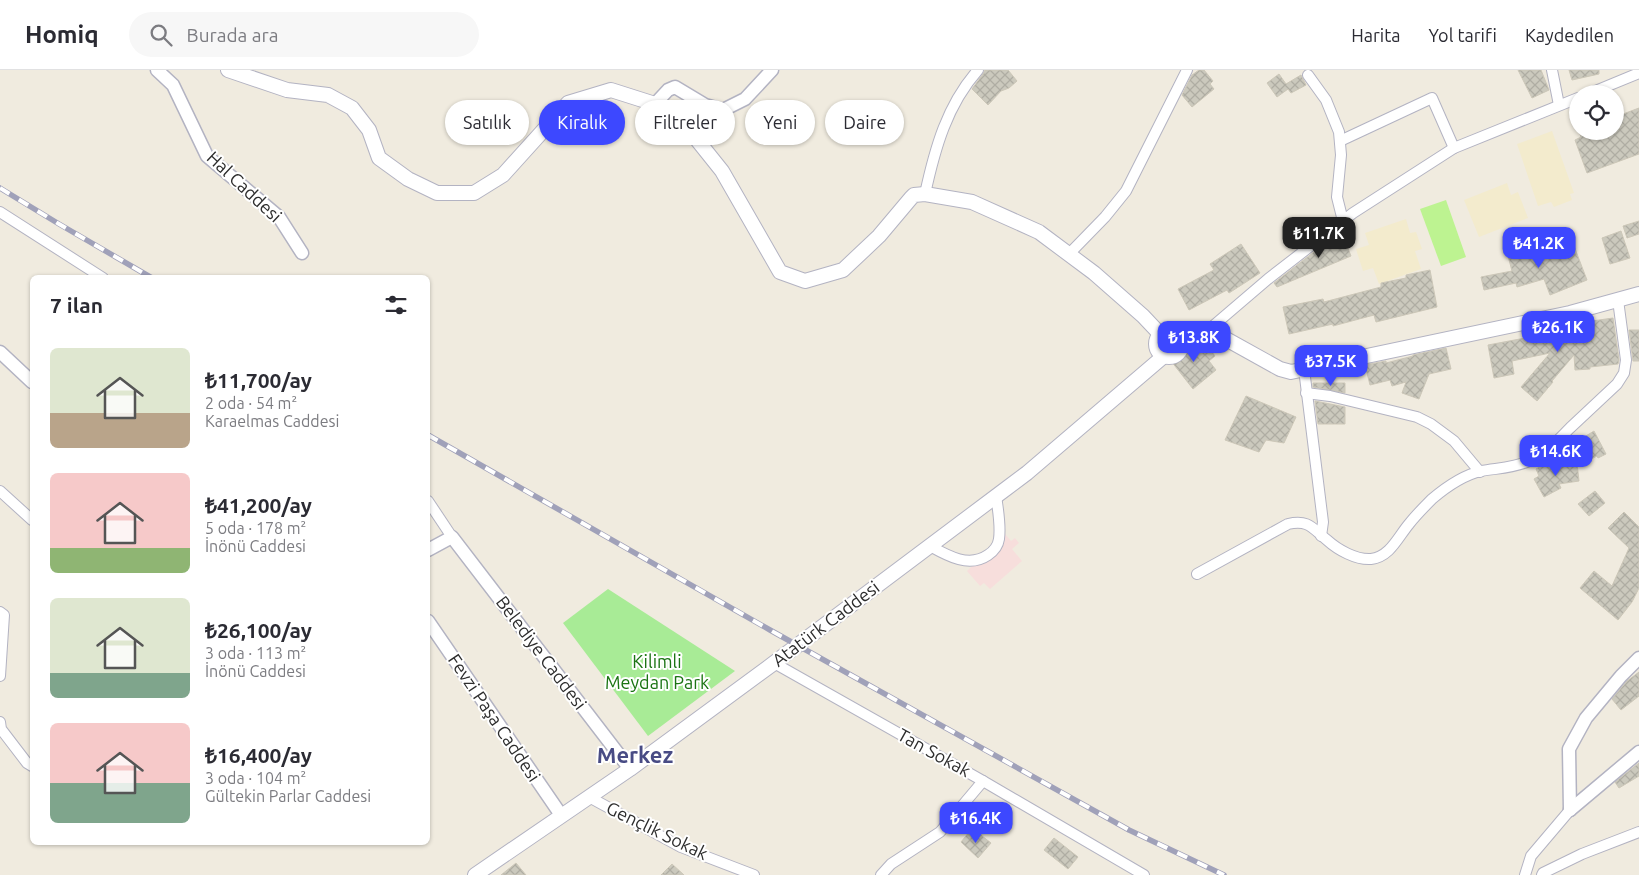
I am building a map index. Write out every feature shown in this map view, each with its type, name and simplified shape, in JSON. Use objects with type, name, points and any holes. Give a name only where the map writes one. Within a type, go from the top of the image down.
[{"type":"main road","points":[[228,70],[287,90],[328,95],[352,108],[369,130],[380,158],[408,179],[437,193],[474,193],[503,175],[568,103],[611,90],[642,100]]},
{"type":"main road","points":[[701,145],[722,171],[780,272],[805,281],[842,270],[879,236],[914,195],[926,194],[972,202],[1039,232],[1094,272],[1160,334]]},
{"type":"main road","points":[[1182,339],[1206,332],[1226,339],[1280,370],[1291,372],[1570,314],[1639,294]]},
{"type":"main road","points":[[1172,331],[1182,339],[1180,352],[1173,357],[1160,354],[1156,346],[1156,341],[1160,334],[1164,332],[1172,331]]},
{"type":"main road","name":"Atatürk Caddesi","points":[[475,875],[630,769],[1027,473],[1164,356]]},
{"type":"street","name":"Hal Caddesi","points":[[157,70],[173,85],[207,156],[279,217],[302,253]]},
{"type":"street","points":[[735,104],[745,99],[772,70]]},
{"type":"street","points":[[926,194],[933,157],[943,127],[957,100],[978,70]]},
{"type":"street","points":[[1069,254],[1105,217],[1126,191],[1187,70]]},
{"type":"street","points":[[1552,70],[1559,105]]},
{"type":"street","points":[[1610,85],[1639,73]]},
{"type":"street","points":[[1308,75],[1326,100],[1339,132],[1341,155],[1337,197],[1343,221]]},
{"type":"street","points":[[659,100],[668,90],[675,87],[697,100]]},
{"type":"street","points":[[1340,141],[1432,98],[1454,148]]},
{"type":"street","points":[[1206,332],[1343,221],[1454,148],[1569,101]]},
{"type":"street","points":[[0,212],[98,275]]},
{"type":"street","points":[[1196,574],[1293,522],[1311,526],[1335,547],[1351,555],[1366,559],[1379,557],[1389,550],[1409,524],[1433,499],[1458,481],[1480,472],[1518,465],[1546,451],[1617,384],[1624,373],[1626,360],[1618,300]]},
{"type":"street","points":[[0,352],[30,380]]},
{"type":"street","points":[[1304,369],[1323,522],[1322,536]]},
{"type":"street","points":[[1306,393],[1330,396],[1418,417],[1454,441],[1480,472]]},
{"type":"street","points":[[0,491],[30,518]]},
{"type":"street","points":[[930,546],[956,559],[968,561],[978,560],[991,553],[998,541],[999,528],[996,496]]},
{"type":"street","points":[[430,503],[452,538],[430,549]]},
{"type":"street","name":"Belediye Caddesi","points":[[452,538],[630,769]]},
{"type":"street","points":[[0,612],[4,615],[0,676]]},
{"type":"street","name":"Fevzi Paşa Caddesi","points":[[430,625],[561,815]]},
{"type":"street","points":[[1570,810],[1569,749],[1586,718],[1639,658]]},
{"type":"street","name":"Tan Sokak","points":[[774,663],[983,781],[1144,875]]},
{"type":"street","points":[[0,722],[1,729],[30,765]]},
{"type":"street","points":[[1525,875],[1531,856],[1570,810],[1639,752]]},
{"type":"street","points":[[881,875],[891,864],[940,832],[983,781]]},
{"type":"street","name":"Gençlik Sokak","points":[[589,797],[681,847],[754,875]]},
{"type":"street","points":[[1542,875],[1582,854],[1639,832]]},
{"type":"shaded area","points":[[1552,131],[1574,193],[1570,194],[1572,200],[1554,207],[1551,202],[1538,206],[1517,144]]},
{"type":"shaded area","points":[[1507,183],[1511,195],[1518,192],[1528,218],[1479,237],[1464,200]]},
{"type":"shaded area","points":[[1406,219],[1410,233],[1416,232],[1422,249],[1415,251],[1421,269],[1379,284],[1373,268],[1363,271],[1356,249],[1369,245],[1365,233]]},
{"type":"shaded area","points":[[1005,534],[1011,541],[1015,538],[1019,543],[1012,549],[1022,561],[990,589],[984,583],[980,586],[967,571],[972,566],[970,564]]},
{"type":"green space","points":[[1446,200],[1466,257],[1441,266],[1420,209]]},
{"type":"green space","name":"Kilimli Meydan Park","points":[[608,589],[735,671],[648,736],[563,623]]},
{"type":"building","points":[[985,70],[1008,70],[1017,81],[1009,88],[1001,91],[988,105],[972,89]]},
{"type":"building","points":[[1199,70],[1204,70],[1213,81],[1210,84],[1214,89],[1192,107],[1182,95],[1192,75]]},
{"type":"building","points":[[1518,70],[1541,70],[1549,90],[1532,98]]},
{"type":"building","points":[[1569,70],[1599,70],[1599,74],[1572,80]]},
{"type":"building","points":[[1279,74],[1286,84],[1301,75],[1306,85],[1291,93],[1288,89],[1277,97],[1267,83]]},
{"type":"building","points":[[1639,108],[1639,154],[1587,173],[1575,140],[1624,140],[1624,114]]},
{"type":"building","points":[[1639,221],[1639,234],[1627,238],[1623,226]]},
{"type":"building","points":[[1341,231],[1351,256],[1277,287],[1274,283]]},
{"type":"building","points":[[1621,231],[1630,258],[1610,264],[1602,238]]},
{"type":"building","points":[[1530,238],[1535,258],[1574,246],[1587,280],[1550,295],[1544,279],[1517,287],[1516,283],[1484,290],[1481,277],[1512,271],[1505,245]]},
{"type":"building","points":[[1241,244],[1260,273],[1229,293],[1227,290],[1189,310],[1178,289],[1214,270],[1210,264]]},
{"type":"building","points":[[1430,270],[1437,307],[1376,322],[1374,315],[1333,326],[1333,324],[1289,334],[1283,307],[1323,299],[1324,302],[1381,287],[1381,283],[1406,278],[1406,275]]},
{"type":"building","points":[[1613,318],[1618,364],[1575,370],[1574,355],[1537,401],[1521,387],[1550,353],[1512,361],[1514,374],[1494,378],[1488,345],[1541,335],[1572,334],[1571,324]]},
{"type":"building","points":[[1629,330],[1639,330],[1639,361],[1633,361]]},
{"type":"building","points":[[1204,342],[1215,356],[1209,361],[1216,370],[1193,389],[1171,361],[1173,355],[1171,351],[1177,346],[1184,347]]},
{"type":"building","points":[[1446,348],[1451,369],[1429,374],[1419,399],[1402,393],[1406,382],[1392,386],[1390,380],[1370,385],[1365,365],[1386,361],[1386,363]]},
{"type":"building","points":[[1313,383],[1345,383],[1345,393],[1313,387]]},
{"type":"building","points":[[1246,396],[1296,417],[1284,443],[1266,440],[1259,452],[1225,440]]},
{"type":"building","points":[[1315,401],[1345,407],[1345,424],[1318,424]]},
{"type":"building","points":[[1594,431],[1606,454],[1587,461],[1576,442]]},
{"type":"building","points":[[1549,462],[1552,466],[1577,463],[1579,481],[1559,484],[1561,488],[1544,497],[1534,479],[1539,476],[1536,469]]},
{"type":"building","points":[[1595,491],[1605,503],[1589,516],[1578,504]]},
{"type":"building","points":[[1624,512],[1639,527],[1639,588],[1632,602],[1618,620],[1580,588],[1594,571],[1612,586],[1629,548],[1608,528]]},
{"type":"building","points":[[1639,672],[1639,696],[1621,710],[1612,699],[1627,681]]},
{"type":"building","points":[[1639,763],[1639,776],[1619,788],[1615,782]]},
{"type":"building","points":[[970,831],[975,835],[977,832],[991,843],[978,858],[961,842]]},
{"type":"building","points":[[1054,838],[1078,857],[1068,869],[1044,850]]},
{"type":"building","points":[[516,863],[526,875],[501,875]]},
{"type":"building","points":[[672,864],[684,875],[661,875]]},
{"type":"railway","points":[[0,188],[147,275]]},
{"type":"railway","points":[[430,436],[770,630],[1129,830],[1224,875]]},
{"type":"district","name":"Merkez","points":[[635,755]]}]
